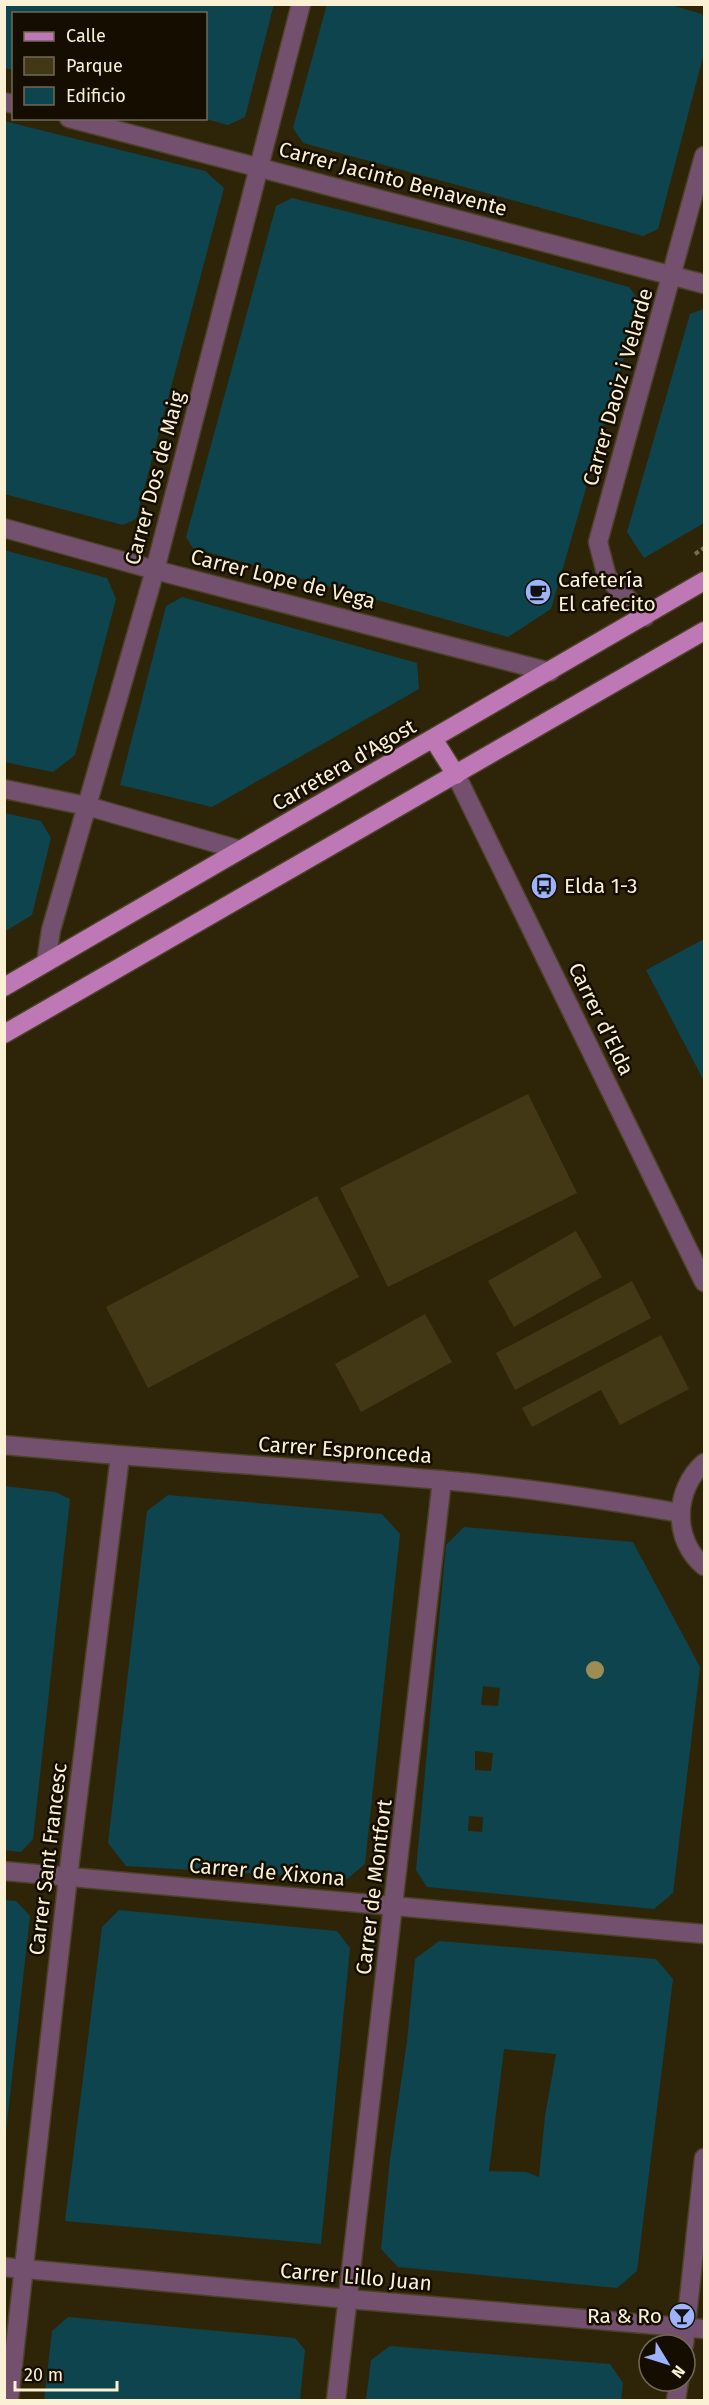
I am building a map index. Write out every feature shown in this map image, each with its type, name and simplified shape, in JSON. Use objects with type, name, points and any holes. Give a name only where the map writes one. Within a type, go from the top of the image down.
[{"type":"main road","name":"Carretera d'Agost","points":[[4,987],[705,581]]},
{"type":"main road","points":[[4,1034],[705,631]]},
{"type":"main road","points":[[434,740],[456,776]]},
{"type":"street","name":"Carrer Dos de Maig","points":[[46,962],[51,930],[154,570],[301,4]]},
{"type":"street","name":"Carrer Jacinto Benavente","points":[[77,120],[705,284]]},
{"type":"street","name":"Carrer Daoiz i Velarde","points":[[645,617],[607,577],[598,542],[705,156]]},
{"type":"street","name":"Carrer Lope de Vega","points":[[4,528],[154,570],[550,672]]},
{"type":"street","name":"Carrer d’Elda","points":[[456,776],[705,1282]]},
{"type":"street","points":[[4,789],[87,806],[240,850]]},
{"type":"street","name":"Carrer Espronceda","points":[[4,1445],[442,1480],[585,1497],[680,1513]]},
{"type":"street","name":"Carrer Sant Francesc","points":[[9,2400],[68,1877],[120,1456]]},
{"type":"street","points":[[705,1462],[695,1470],[684,1490],[680,1513],[684,1538],[697,1559],[705,1566]]},
{"type":"street","name":"Carrer de Montfort","points":[[336,2400],[442,1480]]},
{"type":"street","name":"Carrer de Xixona","points":[[4,1871],[705,1934]]},
{"type":"street","points":[[692,2333],[705,2158]]},
{"type":"street","name":"Carrer Lillo Juan","points":[[4,2267],[682,2333]]},
{"type":"green space","points":[[528,1094],[577,1193],[388,1287],[340,1188]]},
{"type":"green space","points":[[317,1196],[359,1277],[148,1388],[106,1307]]},
{"type":"green space","points":[[576,1231],[602,1277],[514,1327],[488,1281]]},
{"type":"green space","points":[[632,1281],[651,1318],[515,1390],[496,1353]]},
{"type":"green space","points":[[425,1314],[452,1362],[361,1412],[335,1364]]},
{"type":"green space","points":[[661,1335],[689,1389],[620,1425],[601,1390],[532,1427],[522,1408]]},
{"type":"building","points":[[4,4],[274,4],[245,117],[228,125],[207,119],[207,12],[12,12],[12,70],[4,68]]},
{"type":"building","points":[[327,4],[667,4],[702,14],[704,53],[658,229],[643,236],[303,143],[293,128]]},
{"type":"building","points":[[4,121],[205,171],[224,188],[136,519],[123,525],[4,494]]},
{"type":"building","points":[[292,198],[462,240],[629,287],[640,302],[551,609],[508,637],[193,548],[186,537],[276,206]]},
{"type":"building","points":[[704,309],[704,523],[644,558],[627,532],[690,314]]},
{"type":"building","points":[[4,550],[107,578],[116,599],[75,755],[53,772],[4,762]]},
{"type":"building","points":[[182,597],[417,663],[419,689],[212,807],[120,785],[166,606]]},
{"type":"building","points":[[4,813],[41,821],[51,838],[32,915],[4,932]]},
{"type":"building","points":[[704,939],[704,1081],[646,970]]},
{"type":"building","points":[[4,1486],[55,1492],[70,1499],[33,1839],[21,1852],[4,1850]]},
{"type":"building","points":[[168,1495],[382,1514],[400,1534],[365,1864],[347,1879],[126,1866],[108,1843],[147,1511]]},
{"type":"building","points":[[464,1527],[633,1542],[700,1667],[673,1893],[654,1909],[427,1887],[416,1870],[446,1545]],"holes":[[[483,1686],[500,1688],[498,1706],[481,1705]],[[475,1751],[493,1753],[491,1771],[475,1770]],[[469,1816],[483,1817],[482,1832],[468,1831]]]},
{"type":"building","points":[[4,1900],[16,1901],[30,1916],[6,2131]]},
{"type":"building","points":[[119,1910],[337,1931],[350,1948],[321,2244],[65,2221],[102,1927]]},
{"type":"building","points":[[439,1941],[656,1959],[673,1979],[637,2271],[617,2288],[398,2267],[381,2249],[415,1959]],"holes":[[[504,2049],[556,2054],[545,2116],[539,2177],[526,2172],[489,2171]]]},
{"type":"building","points":[[68,2317],[295,2338],[305,2350],[300,2400],[44,2400],[52,2331]]},
{"type":"building","points":[[390,2346],[610,2364],[623,2383],[621,2400],[366,2400],[371,2360]]},
{"type":"place","name":"Cafetería El cafecito","points":[[538,592]]},
{"type":"place","name":"Elda 1-3","points":[[544,886]]},
{"type":"place","name":"Ra & Ro","points":[[682,2316]]}]
